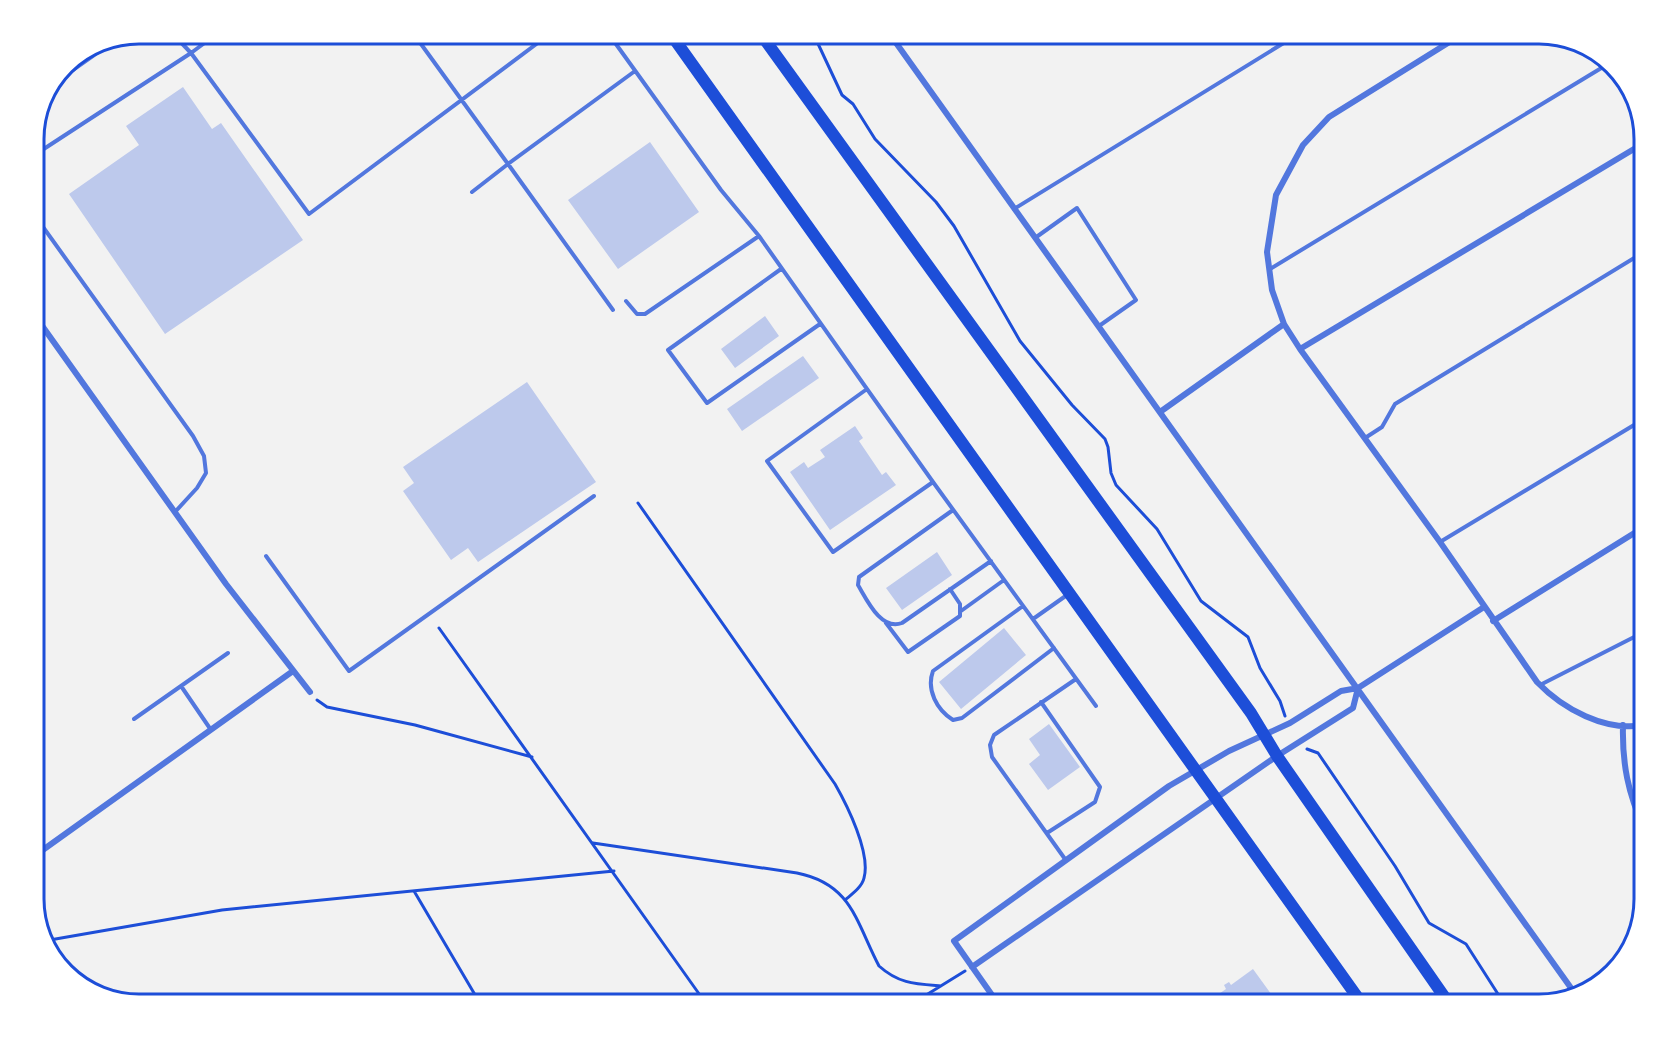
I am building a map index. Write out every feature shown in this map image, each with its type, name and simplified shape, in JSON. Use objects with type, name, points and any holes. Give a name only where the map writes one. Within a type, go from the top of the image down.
[{"type":"main road","points":[[678,44],[1355,994]]},
{"type":"main road","points":[[768,44],[1264,735],[1442,994]]},
{"type":"street","points":[[897,44],[1571,988]]},
{"type":"street","points":[[1446,44],[1329,117],[1303,145],[1276,195],[1267,252],[1272,290],[1284,324],[1300,349],[1540,685],[1552,697],[1587,718],[1634,725]]},
{"type":"street","points":[[1300,349],[1633,150]]},
{"type":"street","points":[[1160,412],[1284,324]]},
{"type":"street","points":[[44,328],[226,584],[310,692]]},
{"type":"street","points":[[1494,621],[1634,534]]},
{"type":"street","points":[[991,994],[954,941],[1169,786],[1290,723],[1341,691],[1358,688],[1484,608]]},
{"type":"street","points":[[44,849],[294,671]]},
{"type":"street","points":[[972,967],[1277,756],[1353,708],[1358,688]]},
{"type":"street","points":[[1623,725],[1623,762],[1634,805]]},
{"type":"lane","points":[[182,44],[309,214],[536,44]]},
{"type":"lane","points":[[44,149],[203,44]]},
{"type":"lane","points":[[421,44],[613,310]]},
{"type":"lane","points":[[616,44],[759,236],[953,510],[1096,706]]},
{"type":"lane","points":[[1014,208],[1282,44]]},
{"type":"lane","points":[[1269,269],[1602,68]]},
{"type":"lane","points":[[472,192],[635,71]]},
{"type":"lane","points":[[1035,238],[1077,208],[1136,300],[1098,326]]},
{"type":"lane","points":[[44,228],[193,436],[204,456],[206,473],[197,488],[175,512]]},
{"type":"lane","points":[[626,300],[637,314],[645,314],[759,236]]},
{"type":"lane","points":[[1363,440],[1382,427],[1395,404],[1633,259]]},
{"type":"lane","points":[[781,269],[668,350],[707,403],[820,324]]},
{"type":"lane","points":[[867,390],[767,461],[833,552],[933,482]]},
{"type":"lane","points":[[1440,542],[1633,425]]},
{"type":"lane","points":[[266,556],[349,671],[594,496]]},
{"type":"lane","points":[[950,589],[960,604],[960,616],[908,652],[858,585],[859,577],[953,510]]},
{"type":"lane","points":[[885,622],[896,625],[902,623],[991,561]]},
{"type":"lane","points":[[961,611],[1004,580]]},
{"type":"lane","points":[[1033,619],[1070,593]]},
{"type":"lane","points":[[1023,606],[933,671],[931,681],[939,710],[953,720],[962,718],[1054,648]]},
{"type":"lane","points":[[1540,685],[1634,637]]},
{"type":"lane","points":[[134,719],[228,653]]},
{"type":"lane","points":[[1065,859],[990,751],[994,735],[1076,679]]},
{"type":"lane","points":[[181,686],[212,730]]},
{"type":"lane","points":[[1041,702],[1100,787],[1095,802],[1047,833]]},
{"type":"path","points":[[818,44],[842,95],[853,104],[874,139],[936,202],[967,248],[1020,341],[1066,398],[1104,439],[1108,447],[1111,473],[1116,485],[1157,529],[1201,601],[1248,636],[1260,668],[1280,701],[1281,711],[1290,723]]},
{"type":"path","points":[[638,503],[835,784],[846,804],[856,830],[865,870],[862,883],[845,900]]},
{"type":"path","points":[[439,628],[699,994]]},
{"type":"path","points":[[310,692],[322,706],[415,725],[532,757]]},
{"type":"path","points":[[1302,742],[1307,750],[1318,753],[1395,866],[1429,923],[1466,944],[1498,994]]},
{"type":"path","points":[[593,843],[809,875],[832,886],[845,900],[879,966],[890,976],[908,984],[941,986]]},
{"type":"path","points":[[53,940],[222,910],[614,871]]},
{"type":"path","points":[[414,891],[475,994]]},
{"type":"path","points":[[928,994],[972,967]]},
{"type":"building","points":[[183,87],[212,129],[221,123],[303,240],[165,334],[69,194],[139,145],[126,126]]},
{"type":"building","points":[[650,142],[699,212],[618,269],[568,200]]},
{"type":"building","points":[[765,316],[779,336],[735,368],[721,349]]},
{"type":"building","points":[[803,356],[819,378],[742,431],[727,409]]},
{"type":"building","points":[[527,382],[596,482],[478,562],[468,548],[451,560],[403,491],[414,483],[403,467]]},
{"type":"building","points":[[855,426],[863,438],[859,441],[882,475],[886,472],[896,485],[830,530],[790,472],[804,462],[808,468],[825,457],[820,450]]},
{"type":"building","points":[[937,552],[952,575],[902,610],[886,588]]},
{"type":"building","points":[[1004,628],[1026,655],[961,709],[939,682]]},
{"type":"building","points":[[1049,724],[1080,767],[1048,790],[1029,764],[1040,755],[1029,739]]},
{"type":"building","points":[[1253,969],[1271,994],[1219,994],[1226,989],[1224,985],[1229,982],[1231,985]]}]
